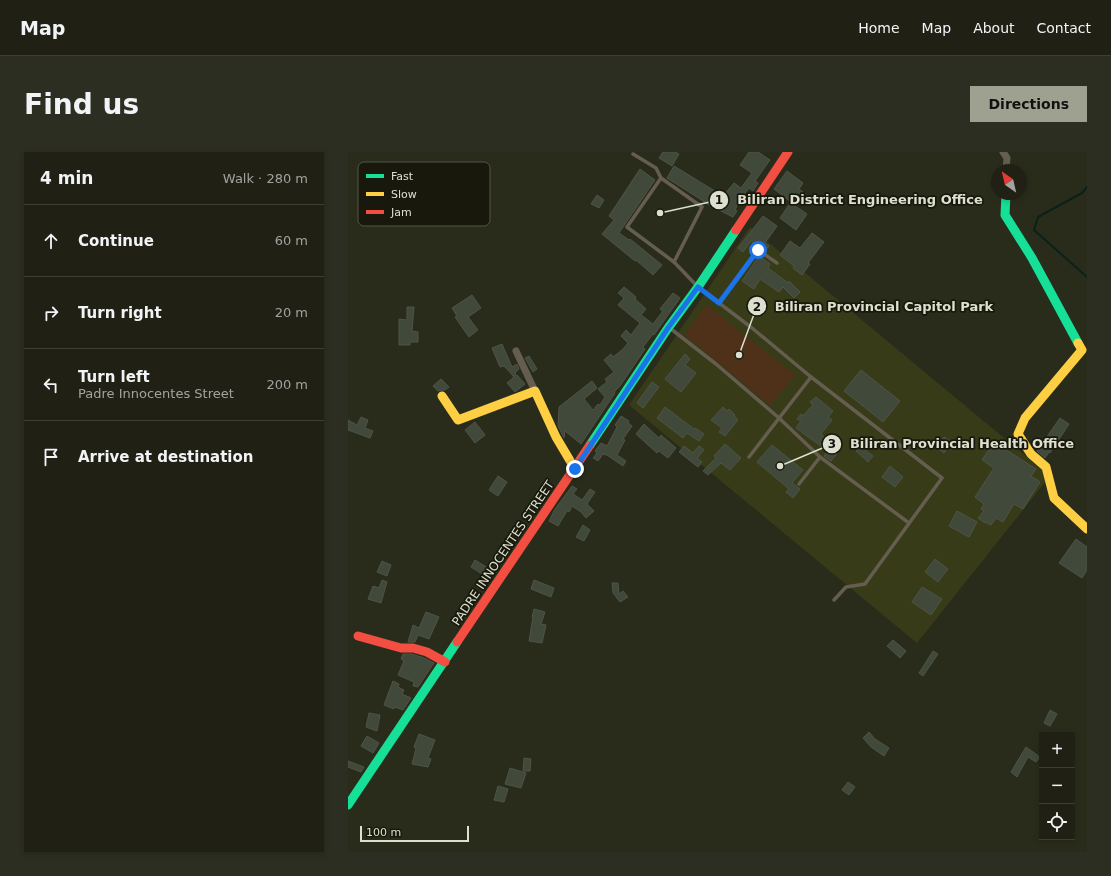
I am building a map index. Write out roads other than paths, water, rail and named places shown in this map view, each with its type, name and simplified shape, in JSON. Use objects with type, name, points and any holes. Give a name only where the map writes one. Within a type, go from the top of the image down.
[{"type":"main road","name":"PADRE INNOCENTES STREET","points":[[348,805],[575,469],[668,328],[698,287],[785,153]]},
{"type":"main road","points":[[1006,200],[1005,215],[1032,258],[1082,350],[1025,418],[1018,434],[1031,454],[1046,467],[1054,498],[1087,529]]},
{"type":"main road","points":[[442,396],[458,420],[535,391],[556,437],[575,469]]},
{"type":"main road","points":[[358,636],[402,648],[413,648],[427,652],[445,662]]},
{"type":"street","points":[[1003,152],[1007,158],[1006,164]]},
{"type":"street","points":[[516,351],[535,391]]},
{"type":"lane","points":[[634,154],[656,168],[661,178],[702,207],[674,262]]},
{"type":"lane","points":[[661,178],[627,227],[674,262],[698,287],[752,328],[811,377],[942,478],[865,584],[846,586],[834,600]]},
{"type":"lane","points":[[719,303],[758,250],[777,263]]},
{"type":"lane","points":[[668,328],[716,364],[779,418],[820,457],[908,523]]},
{"type":"lane","points":[[749,457],[811,377]]},
{"type":"lane","points":[[799,484],[820,457]]},
{"type":"waterway","points":[[1087,187],[1082,193],[1038,217],[1034,230],[1087,277]]},
{"type":"place","name":"Biliran District Engineering Office","points":[[660,213]]},
{"type":"place","name":"Biliran Provincial Capitol Park","points":[[739,355]]},
{"type":"place","name":"Biliran Provincial Health Office","points":[[780,466]]}]
